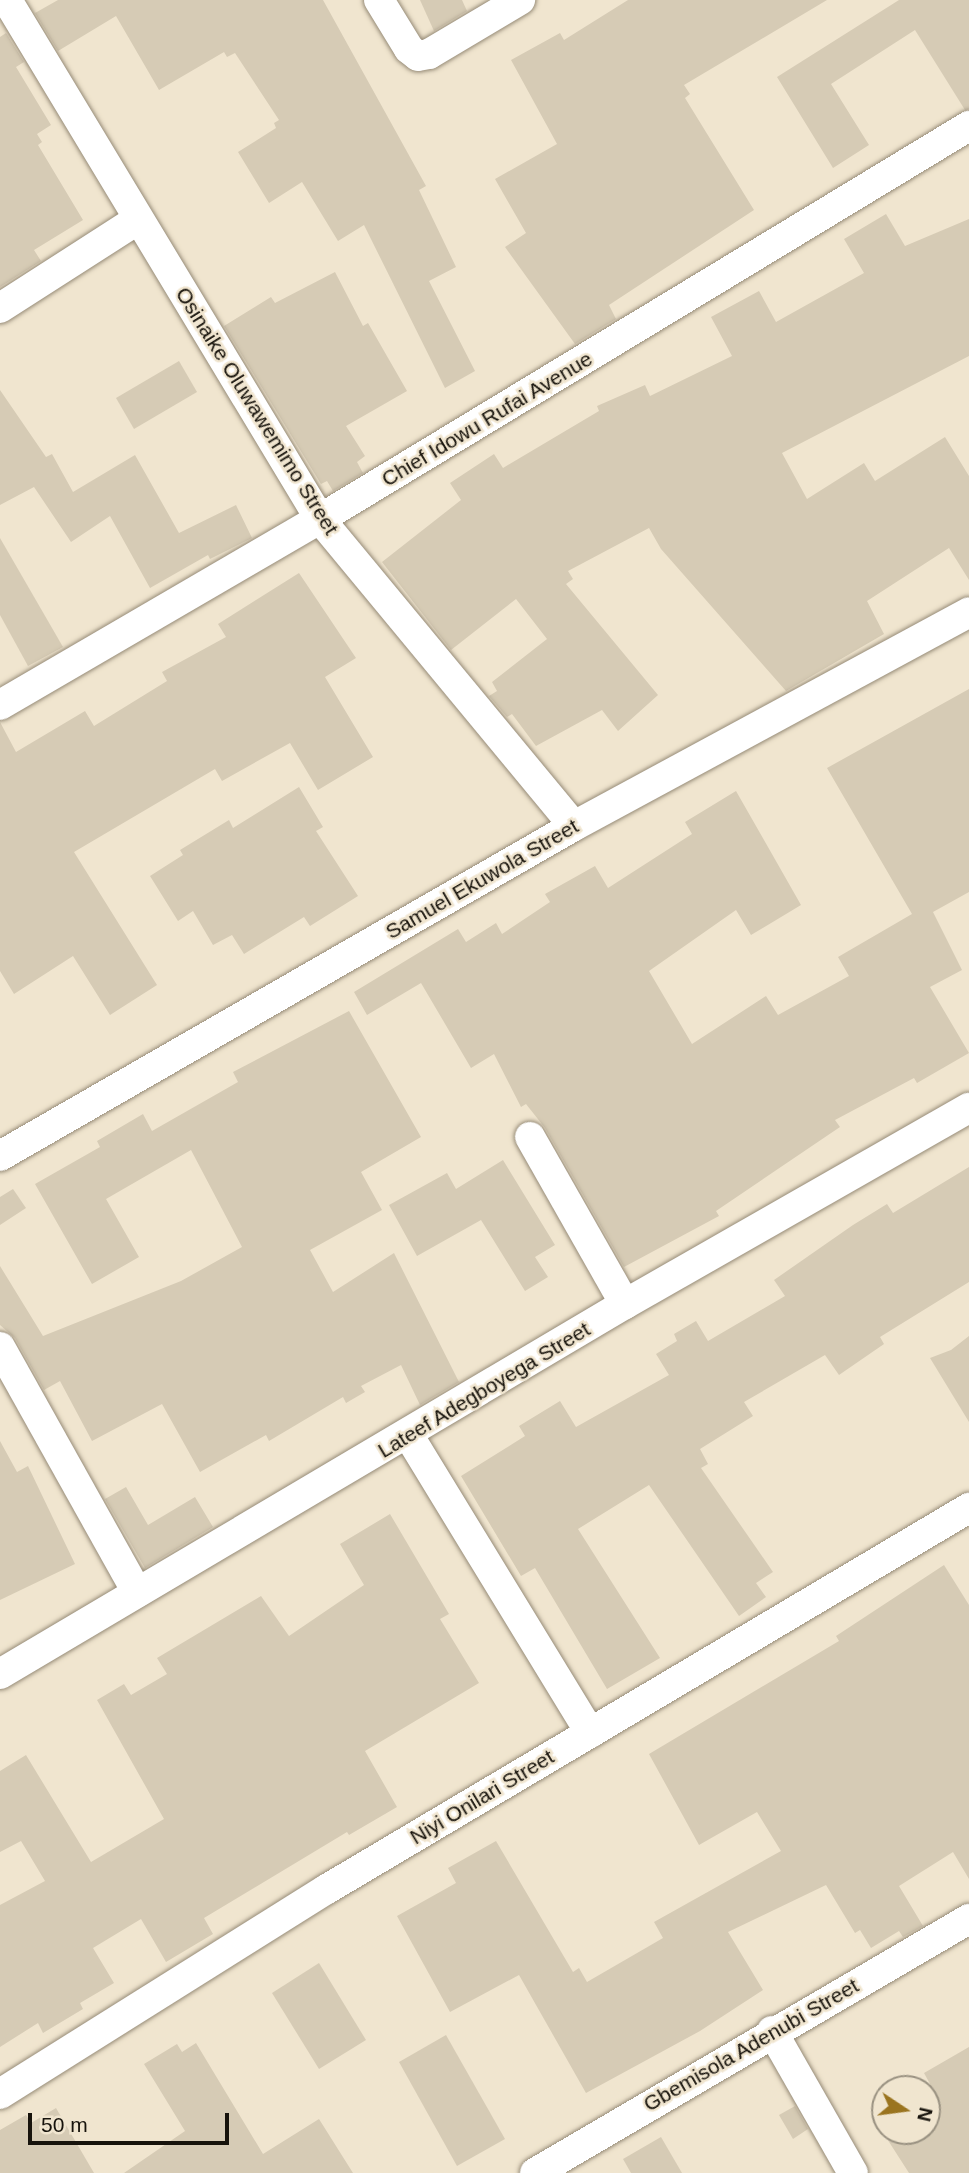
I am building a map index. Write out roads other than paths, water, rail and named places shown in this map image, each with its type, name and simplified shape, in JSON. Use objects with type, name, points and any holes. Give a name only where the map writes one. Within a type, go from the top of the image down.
[{"type":"street","name":"Osinaike Oluwawemimo Street","points":[[7,0],[137,220],[320,519],[574,826]]},
{"type":"street","points":[[379,0],[409,49],[418,56],[429,54],[520,0]]},
{"type":"street","name":"Chief Idowu Rufai Avenue","points":[[0,705],[320,519],[969,126]]},
{"type":"street","points":[[0,308],[137,220]]},
{"type":"street","name":"Samuel Ekuwola Street","points":[[0,1156],[574,826],[969,612]]},
{"type":"street","name":"Lateef Adegboyega Street","points":[[0,1674],[136,1592],[409,1436],[625,1304],[969,1108]]},
{"type":"street","points":[[530,1138],[625,1304]]},
{"type":"street","points":[[0,1347],[136,1592]]},
{"type":"street","points":[[409,1436],[590,1733]]},
{"type":"street","name":"Niyi Onilari Street","points":[[0,2094],[327,1889],[969,1508]]},
{"type":"street","name":"Gbemisola Adenubi Street","points":[[535,2173],[772,2031],[969,1919]]},
{"type":"street","points":[[772,2031],[853,2173]]}]
